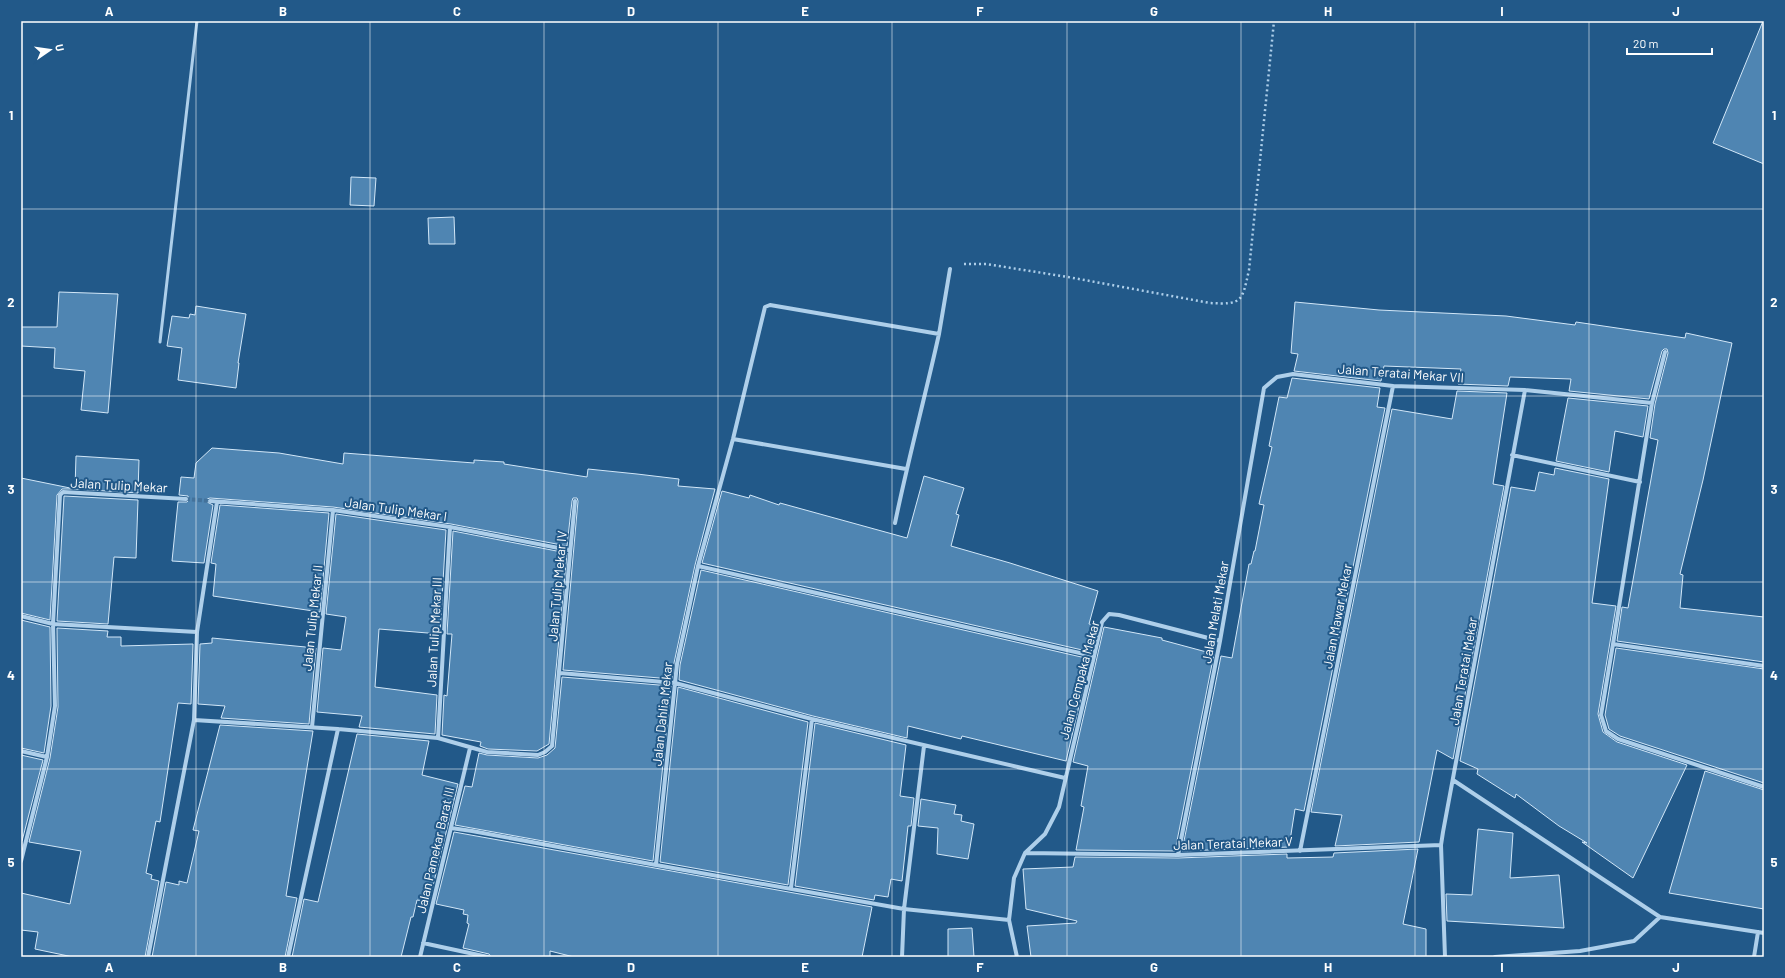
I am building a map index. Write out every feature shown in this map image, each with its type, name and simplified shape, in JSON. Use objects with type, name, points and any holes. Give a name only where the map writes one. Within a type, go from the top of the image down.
[{"type":"street","points":[[895,523],[906,469],[930,376],[950,269]]},
{"type":"street","name":"Jalan Dahlia Mekar","points":[[656,865],[677,664],[698,566],[733,439],[765,307],[770,305],[939,334]]},
{"type":"street","points":[[1665,352],[1652,403],[1601,715],[1606,731],[1618,739],[1764,787]]},
{"type":"street","name":"Jalan Teratai Mekar VII","points":[[1277,377],[1293,374],[1393,386],[1525,390],[1652,403]]},
{"type":"street","name":"Jalan Melati Mekar","points":[[1178,855],[1220,641],[1264,388],[1277,377]]},
{"type":"street","name":"Jalan Mawar Mekar","points":[[1300,851],[1393,386]]},
{"type":"street","name":"Jalan Teratai Mekar","points":[[1445,957],[1441,845],[1525,390]]},
{"type":"street","points":[[733,439],[906,469]]},
{"type":"street","points":[[1512,456],[1640,482]]},
{"type":"street","name":"Jalan Tulip Mekar","points":[[53,624],[60,496],[63,492],[186,499]]},
{"type":"street","name":"Jalan Tulip Mekar IV","points":[[194,720],[312,727],[438,738],[487,752],[538,756],[545,752],[552,746],[575,501]]},
{"type":"street","points":[[148,957],[194,720],[197,632],[217,502],[210,502]]},
{"type":"street","name":"Jalan Tulip Mekar I","points":[[217,502],[333,510],[450,527],[570,550]]},
{"type":"street","name":"Jalan Tulip Mekar II","points":[[312,727],[333,510]]},
{"type":"street","name":"Jalan Tulip Mekar III","points":[[438,738],[450,527]]},
{"type":"street","points":[[698,566],[1093,656]]},
{"type":"street","name":"Jalan Cempaka Mekar","points":[[1025,853],[1046,834],[1059,807],[1093,656],[1102,622],[1109,614],[1119,615],[1220,641]]},
{"type":"street","points":[[21,616],[53,624],[197,632]]},
{"type":"street","points":[[21,861],[47,757],[55,706],[53,624]]},
{"type":"street","points":[[1613,644],[1764,666]]},
{"type":"street","points":[[560,673],[675,683],[812,719],[1065,778]]},
{"type":"street","points":[[791,888],[812,719]]},
{"type":"street","points":[[288,957],[338,729]]},
{"type":"street","points":[[902,957],[904,909],[924,746]]},
{"type":"street","name":"Jalan Pamekar Barat III","points":[[420,957],[470,748]]},
{"type":"street","points":[[21,751],[47,757]]},
{"type":"street","points":[[1454,780],[1660,917],[1764,933]]},
{"type":"street","points":[[451,828],[904,909],[1009,920]]},
{"type":"street","name":"Jalan Teratai Mekar V","points":[[1025,853],[1178,855],[1300,851],[1415,844],[1441,845]]},
{"type":"street","points":[[1017,957],[1009,920],[1014,878],[1025,853]]},
{"type":"street","points":[[1495,957],[1580,951],[1634,942],[1660,917]]},
{"type":"street","points":[[1754,957],[1758,932]]},
{"type":"street","points":[[423,943],[488,957]]},
{"type":"lane","points":[[160,342],[198,21]]},
{"type":"path","points":[[950,269],[966,263],[986,264],[1068,277],[1210,304],[1230,304],[1241,298],[1249,270],[1274,21]]},
{"type":"building","points":[[1764,21],[1764,164],[1713,143]]},
{"type":"building","points":[[351,177],[376,178],[374,206],[350,205]]},
{"type":"building","points":[[454,217],[455,244],[429,244],[428,218]]},
{"type":"building","points":[[59,292],[118,294],[108,413],[81,410],[85,371],[54,368],[55,348],[21,346],[21,327],[57,327]]},
{"type":"building","points":[[1295,302],[1379,310],[1506,316],[1575,325],[1576,322],[1685,338],[1686,333],[1732,343],[1703,480],[1680,574],[1683,575],[1680,608],[1764,617],[1764,662],[1617,641],[1622,607],[1628,608],[1658,440],[1650,438],[1655,404],[1668,353],[1667,349],[1662,351],[1649,399],[1569,391],[1571,379],[1510,377],[1508,386],[1458,384],[1461,369],[1384,366],[1381,381],[1294,371],[1298,354],[1291,353]]},
{"type":"building","points":[[196,306],[246,314],[238,363],[236,388],[178,380],[182,348],[167,346],[172,316],[189,318],[190,314],[195,315]]},
{"type":"building","points":[[1292,378],[1380,388],[1377,407],[1385,408],[1304,811],[1295,809],[1289,847],[1182,851],[1221,656],[1232,658],[1249,564],[1251,564],[1255,551],[1264,505],[1259,504],[1272,447],[1269,446],[1279,397],[1287,398]]},
{"type":"building","points":[[1457,391],[1507,393],[1493,484],[1504,486],[1453,759],[1437,750],[1419,842],[1335,846],[1342,815],[1311,812],[1392,409],[1452,419]]},
{"type":"building","points":[[1568,398],[1648,406],[1643,437],[1615,431],[1609,472],[1556,461]]},
{"type":"building","points":[[212,448],[279,453],[343,464],[344,453],[474,463],[474,460],[504,462],[504,464],[587,477],[588,469],[679,479],[678,486],[715,489],[695,565],[674,663],[672,679],[563,670],[578,501],[577,498],[573,498],[572,501],[567,546],[451,524],[333,507],[210,498],[207,499],[207,502],[213,505],[204,563],[172,561],[178,502],[187,502],[189,500],[188,496],[179,495],[181,477],[194,478],[196,463]]},
{"type":"building","points":[[76,456],[139,460],[138,493],[75,489]]},
{"type":"building","points":[[1555,468],[1609,479],[1592,603],[1616,606],[1598,714],[1603,732],[1617,742],[1687,765],[1633,878],[1582,842],[1587,843],[1559,826],[1516,794],[1515,798],[1477,774],[1478,769],[1460,761],[1511,487],[1535,491],[1539,472],[1554,475]]},
{"type":"building","points":[[924,476],[964,488],[956,514],[959,515],[951,546],[1098,591],[1089,624],[1098,626],[1091,652],[702,563],[722,491],[749,498],[750,495],[779,505],[780,503],[907,538]]},
{"type":"building","points":[[21,478],[75,489],[62,489],[57,495],[50,620],[21,613]]},
{"type":"building","points":[[64,496],[138,500],[136,558],[114,557],[108,624],[57,621]]},
{"type":"building","points":[[220,505],[329,513],[320,612],[213,596],[216,564],[211,563]]},
{"type":"building","points":[[336,514],[446,530],[440,634],[379,629],[375,687],[437,695],[435,734],[359,727],[362,716],[317,712],[323,648],[341,650],[346,617],[326,614]]},
{"type":"building","points":[[453,531],[567,553],[549,744],[537,751],[488,749],[480,746],[481,742],[442,735],[444,695],[447,696],[452,634],[447,634]]},
{"type":"building","points":[[701,570],[1090,659],[1066,761],[962,736],[961,739],[908,726],[907,738],[813,716],[679,680],[680,665]]},
{"type":"building","points":[[21,620],[50,627],[51,706],[44,753],[21,748]]},
{"type":"building","points":[[1104,627],[1162,638],[1162,640],[1214,654],[1175,851],[1076,850],[1084,807],[1081,806],[1088,766],[1073,762]]},
{"type":"building","points":[[57,628],[108,631],[107,637],[121,637],[121,646],[193,644],[191,704],[178,703],[160,822],[156,821],[146,873],[152,875],[151,879],[159,881],[145,957],[73,957],[35,949],[38,932],[21,930],[21,893],[70,904],[81,851],[29,842],[50,758],[58,707]]},
{"type":"building","points":[[212,638],[316,648],[309,724],[221,718],[225,706],[198,704],[200,644],[212,643]]},
{"type":"building","points":[[1616,648],[1764,669],[1764,783],[1620,736],[1609,729],[1605,715]]},
{"type":"building","points":[[562,677],[671,686],[653,861],[455,825],[465,786],[472,787],[479,753],[487,755],[538,758],[547,755],[555,748]]},
{"type":"building","points":[[678,687],[808,722],[788,885],[660,862]]},
{"type":"building","points":[[815,723],[906,745],[900,796],[914,798],[911,826],[908,826],[902,881],[891,879],[888,897],[875,895],[874,900],[795,886]]},
{"type":"building","points":[[220,725],[313,731],[286,896],[297,898],[285,957],[152,957],[166,882],[179,885],[179,881],[187,883],[199,831],[193,830]]},
{"type":"building","points":[[357,734],[429,741],[422,775],[458,784],[429,902],[417,900],[401,957],[292,957],[304,899],[318,902]]},
{"type":"building","points":[[21,755],[43,760],[22,841],[21,841]]},
{"type":"building","points":[[1705,771],[1764,790],[1764,909],[1669,893]]},
{"type":"building","points":[[921,799],[956,805],[954,814],[962,815],[961,821],[974,824],[968,859],[937,854],[938,828],[918,826]]},
{"type":"building","points":[[1478,829],[1513,833],[1510,878],[1559,875],[1564,928],[1447,921],[1446,894],[1472,895]]},
{"type":"building","points":[[454,832],[872,907],[862,957],[574,957],[550,951],[550,957],[491,957],[489,954],[463,948],[469,924],[467,923],[468,915],[463,914],[464,910],[436,904]]},
{"type":"building","points":[[1418,849],[1403,924],[1426,929],[1426,957],[1031,957],[1027,926],[1076,923],[1077,921],[1026,909],[1023,869],[1073,867],[1075,857],[1178,858],[1287,854],[1287,858],[1333,857],[1334,853]]},
{"type":"building","points":[[972,928],[974,957],[948,957],[948,929]]},
{"type":"tunnel","points":[[186,499],[210,501]]}]
